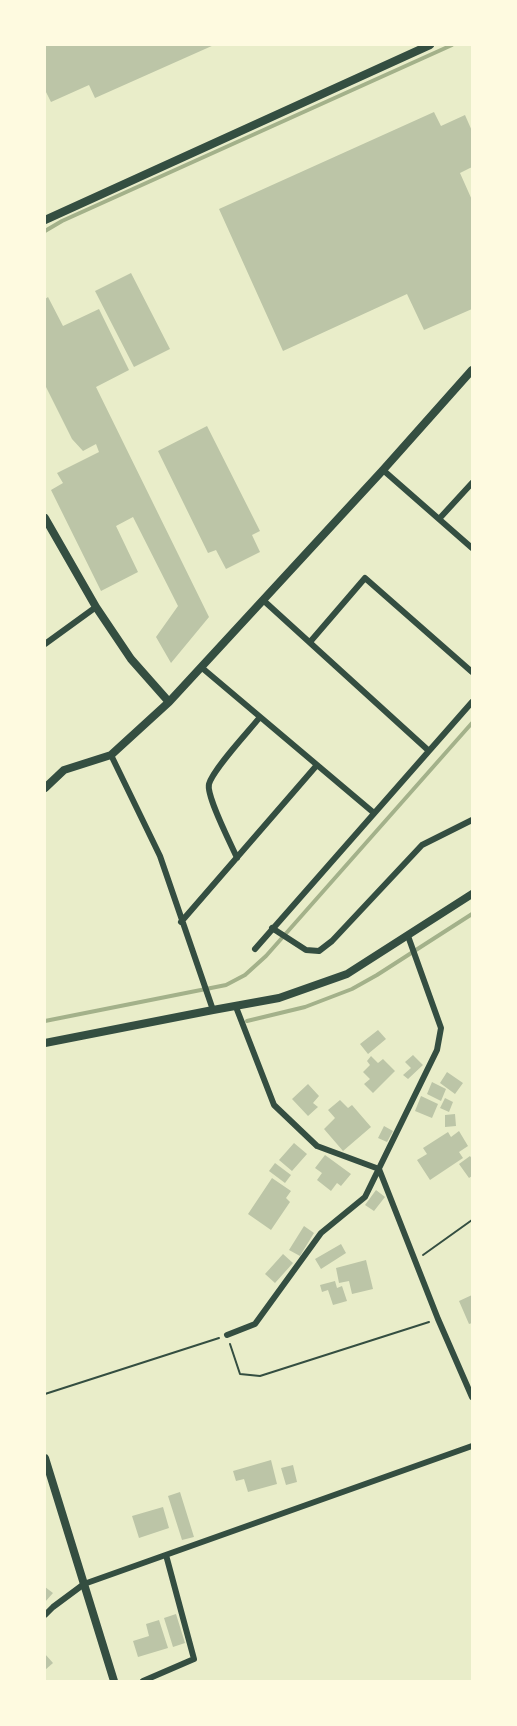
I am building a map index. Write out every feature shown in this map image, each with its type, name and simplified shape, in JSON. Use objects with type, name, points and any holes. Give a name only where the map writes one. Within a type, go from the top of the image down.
[{"type":"street","points":[[45,220],[430,45]]},
{"type":"street","points":[[45,788],[64,770],[111,756],[169,702],[472,370]]},
{"type":"street","points":[[383,470],[472,548]]},
{"type":"street","points":[[439,519],[472,483]]},
{"type":"street","points":[[45,518],[96,607],[131,659],[169,702]]},
{"type":"street","points":[[310,642],[364,578],[472,672]]},
{"type":"street","points":[[263,600],[429,751]]},
{"type":"street","points":[[45,644],[96,607]]},
{"type":"street","points":[[201,667],[374,813]]},
{"type":"street","points":[[255,948],[472,702]]},
{"type":"street","points":[[237,858],[210,796],[209,785],[215,773],[260,717]]},
{"type":"street","points":[[111,756],[159,856],[213,1010]]},
{"type":"street","points":[[181,922],[317,765]]},
{"type":"street","points":[[272,928],[306,951],[319,951],[332,941],[423,845],[472,820]]},
{"type":"street","points":[[45,1043],[279,998],[347,974],[472,894]]},
{"type":"street","points":[[227,1335],[255,1324],[321,1233],[365,1197],[437,1050],[441,1028],[408,936]]},
{"type":"street","points":[[236,1007],[274,1105],[316,1146],[380,1169],[438,1319],[472,1397]]},
{"type":"street","points":[[45,1615],[84,1584],[472,1446]]},
{"type":"street","points":[[45,1458],[114,1681]]},
{"type":"street","points":[[143,1681],[194,1659],[166,1555]]},
{"type":"path","points":[[415,1260],[472,1220]]},
{"type":"path","points":[[45,1394],[227,1335],[240,1374],[260,1376],[438,1319]]},
{"type":"building","points":[[45,45],[214,45],[95,98],[89,85],[51,102],[45,90]]},
{"type":"building","points":[[434,112],[441,126],[465,115],[472,131],[472,167],[460,173],[472,200],[472,309],[424,330],[407,294],[283,351],[219,209]]},
{"type":"building","points":[[131,273],[170,349],[134,367],[95,291]]},
{"type":"building","points":[[48,297],[63,326],[99,309],[129,370],[96,387],[209,617],[171,663],[156,637],[178,606],[133,517],[116,526],[138,572],[101,591],[51,490],[63,483],[57,473],[99,452],[96,444],[83,451],[72,439],[45,385],[45,299]]},
{"type":"building","points":[[207,426],[260,531],[252,535],[260,552],[226,569],[216,550],[208,553],[158,451]]},
{"type":"building","points":[[378,1030],[386,1039],[368,1054],[360,1044]]},
{"type":"building","points":[[413,1055],[423,1065],[408,1079],[403,1075],[411,1068],[405,1062]]},
{"type":"building","points":[[371,1056],[378,1063],[383,1059],[395,1071],[373,1093],[364,1084],[370,1079],[363,1072],[370,1065],[367,1061]]},
{"type":"building","points":[[447,1072],[463,1083],[455,1094],[440,1083]]},
{"type":"building","points":[[432,1082],[446,1089],[441,1101],[427,1094]]},
{"type":"building","points":[[308,1084],[319,1096],[313,1103],[318,1107],[308,1116],[292,1099]]},
{"type":"building","points":[[421,1096],[438,1104],[432,1118],[415,1111]]},
{"type":"building","points":[[445,1098],[453,1102],[449,1112],[440,1108]]},
{"type":"building","points":[[340,1100],[348,1108],[352,1105],[371,1127],[343,1151],[324,1129],[335,1118],[328,1110]]},
{"type":"building","points":[[455,1114],[456,1126],[445,1127],[445,1115]]},
{"type":"building","points":[[384,1126],[393,1131],[387,1142],[378,1138]]},
{"type":"building","points":[[459,1131],[468,1146],[459,1152],[463,1158],[430,1180],[417,1160],[427,1154],[423,1148],[448,1132],[451,1137]]},
{"type":"building","points":[[294,1143],[307,1154],[292,1171],[279,1160]]},
{"type":"building","points":[[325,1155],[351,1174],[341,1186],[337,1183],[331,1191],[317,1180],[322,1173],[315,1168]]},
{"type":"building","points":[[470,1156],[472,1176],[469,1178],[459,1164]]},
{"type":"building","points":[[275,1163],[291,1175],[285,1183],[269,1171]]},
{"type":"building","points":[[272,1178],[291,1191],[286,1198],[290,1202],[271,1230],[248,1214]]},
{"type":"building","points":[[376,1190],[385,1197],[374,1211],[365,1205]]},
{"type":"building","points":[[304,1226],[314,1233],[300,1256],[289,1250]]},
{"type":"building","points":[[341,1244],[346,1253],[321,1269],[315,1259]]},
{"type":"building","points":[[283,1254],[293,1263],[275,1283],[265,1274]]},
{"type":"building","points":[[366,1260],[373,1289],[352,1294],[349,1281],[339,1283],[336,1268]]},
{"type":"building","points":[[335,1281],[337,1288],[342,1286],[347,1301],[333,1305],[328,1290],[322,1292],[320,1285]]},
{"type":"building","points":[[472,1295],[472,1323],[469,1324],[459,1301]]},
{"type":"building","points":[[271,1460],[277,1484],[248,1492],[244,1479],[236,1481],[233,1471]]},
{"type":"building","points":[[293,1465],[297,1482],[286,1485],[281,1468]]},
{"type":"building","points":[[180,1492],[194,1537],[182,1540],[168,1496]]},
{"type":"building","points":[[163,1507],[169,1528],[139,1538],[132,1516]]},
{"type":"building","points":[[45,1587],[53,1593],[45,1602]]},
{"type":"building","points":[[176,1614],[185,1643],[173,1647],[164,1618]]},
{"type":"building","points":[[159,1620],[168,1648],[138,1657],[133,1641],[149,1636],[146,1624]]},
{"type":"building","points":[[45,1654],[53,1663],[45,1670]]},
{"type":"waterway","points":[[45,231],[62,221],[452,45]]},
{"type":"waterway","points":[[45,1021],[226,985],[245,975],[266,956],[472,723]]},
{"type":"waterway","points":[[247,1021],[305,1007],[352,989],[472,914]]}]
